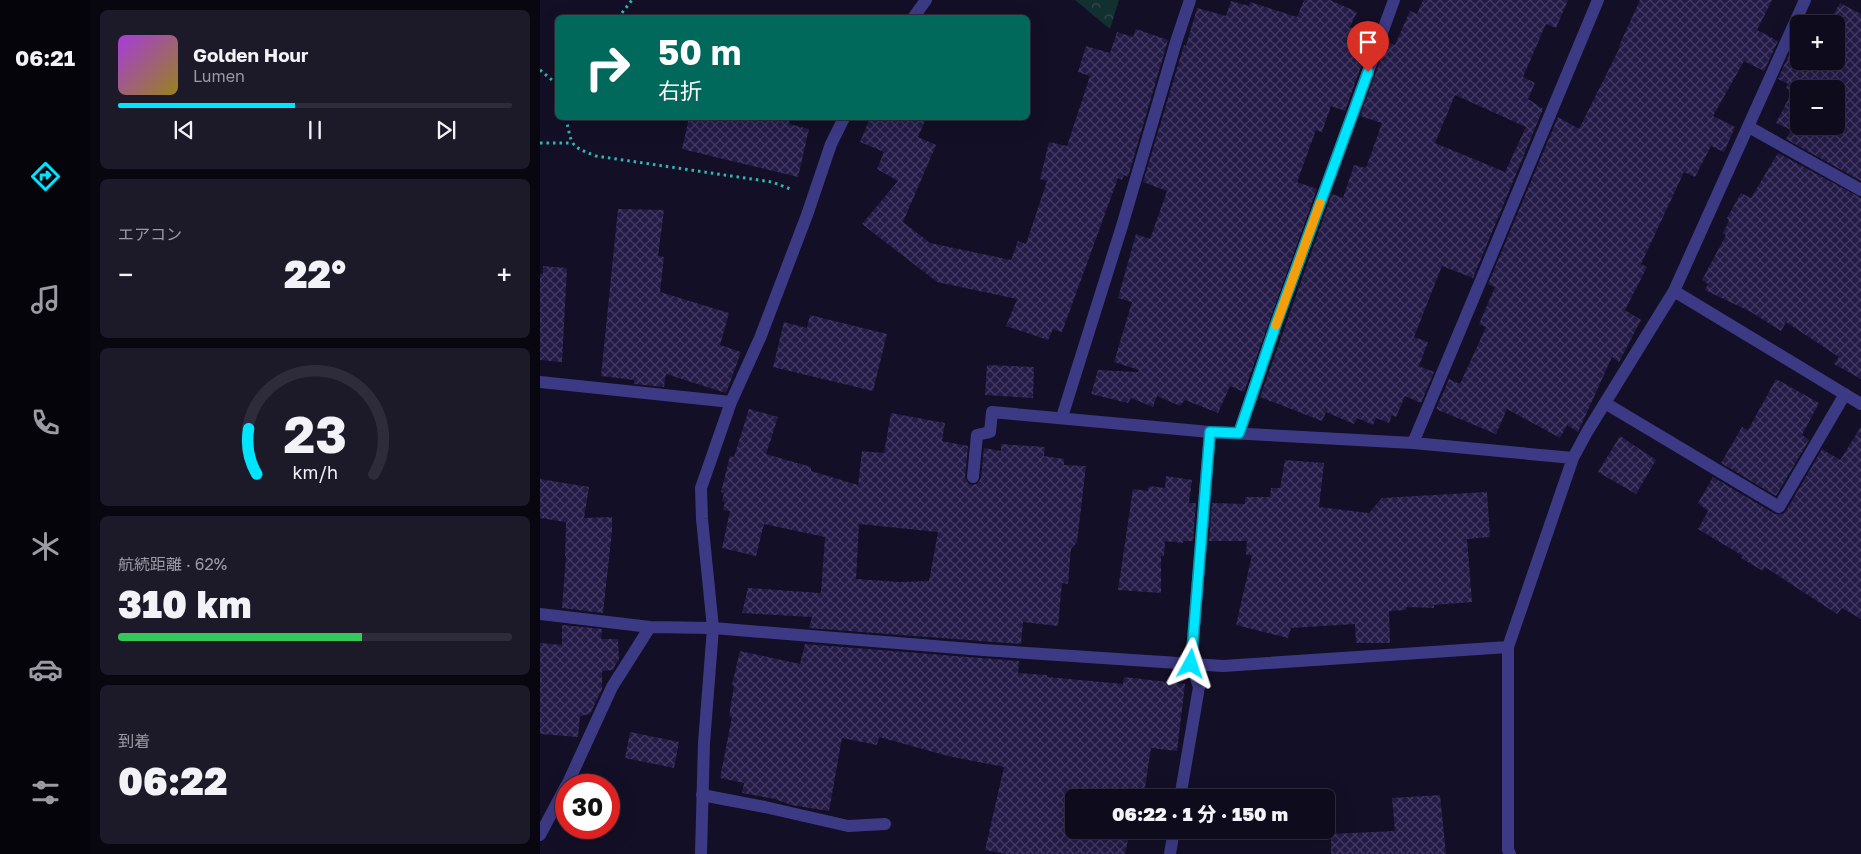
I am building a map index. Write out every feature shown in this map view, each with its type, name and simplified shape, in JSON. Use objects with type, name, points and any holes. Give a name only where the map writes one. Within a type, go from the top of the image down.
[{"type":"street","points":[[915,15],[926,0]]},
{"type":"street","points":[[1062,417],[1190,0]]},
{"type":"street","points":[[1239,433],[1276,324],[1394,0]]},
{"type":"street","points":[[1414,443],[1598,0]]},
{"type":"street","points":[[1510,854],[1508,840],[1508,647],[1573,458],[1674,291],[1805,0]]},
{"type":"street","points":[[701,854],[704,743],[713,628],[702,519],[701,488],[731,402],[760,338],[831,144],[843,120]]},
{"type":"street","points":[[1749,127],[1861,190]]},
{"type":"street","points":[[1674,291],[1861,404]]},
{"type":"street","points":[[540,382],[731,402]]},
{"type":"street","points":[[1605,403],[1779,507],[1845,394]]},
{"type":"street","points":[[973,477],[977,435],[990,432],[992,412],[1210,432],[1414,443],[1573,458]]},
{"type":"street","points":[[1182,789],[1199,687],[1191,664],[1210,432]]},
{"type":"street","points":[[540,614],[650,627],[713,628],[888,643],[1223,666],[1508,647]]},
{"type":"street","points":[[572,774],[612,687],[650,627]]},
{"type":"street","points":[[702,795],[848,826],[884,824]]},
{"type":"street","points":[[540,835],[555,808]]},
{"type":"street","points":[[1170,854],[1172,839]]},
{"type":"path","points":[[620,15],[632,0]]},
{"type":"path","points":[[540,70],[555,82]]},
{"type":"path","points":[[566,120],[572,143],[578,149],[596,156],[772,182],[813,197]]},
{"type":"path","points":[[540,143],[572,143]]},
{"type":"green space","points":[[1075,0],[1119,0],[1110,29]]},
{"type":"building","points":[[1304,0],[1330,0],[1357,12],[1350,27],[1372,36],[1345,111],[1331,106],[1322,132],[1316,130],[1297,182],[1317,189],[1244,392],[1230,386],[1218,413],[1185,400],[1180,406],[1157,396],[1153,407],[1131,398],[1128,403],[1091,394],[1098,370],[1138,372],[1139,370],[1114,362],[1132,302],[1118,298],[1136,234],[1150,239],[1167,191],[1143,182],[1197,8],[1226,16],[1231,1],[1249,6],[1250,2],[1297,17]]},
{"type":"building","points":[[1423,0],[1568,0],[1556,28],[1546,24],[1523,77],[1535,83],[1528,99],[1543,109],[1473,278],[1442,266],[1414,337],[1428,342],[1419,366],[1434,372],[1421,403],[1405,396],[1396,417],[1392,415],[1389,423],[1376,418],[1373,425],[1357,418],[1354,424],[1326,412],[1322,421],[1260,397],[1332,194],[1343,198],[1354,165],[1366,168],[1382,123],[1360,116],[1387,42],[1395,45],[1410,11],[1417,14]],"holes":[[[1455,95],[1526,127],[1505,172],[1435,143]]]},
{"type":"building","points":[[1640,0],[1772,0],[1757,30],[1778,41],[1764,71],[1744,61],[1713,116],[1735,127],[1724,152],[1711,146],[1695,177],[1684,172],[1641,264],[1647,267],[1625,310],[1641,320],[1619,362],[1612,357],[1578,432],[1567,425],[1560,438],[1507,409],[1496,434],[1436,409],[1449,379],[1460,384],[1486,327],[1479,324],[1495,287],[1488,284],[1558,117],[1579,129],[1620,47]]},
{"type":"building","points":[[1840,3],[1861,14],[1861,181],[1786,139],[1790,132],[1790,135],[1845,135],[1845,80],[1790,80],[1790,91],[1786,88],[1788,84],[1778,79],[1790,52],[1790,70],[1845,70],[1845,15],[1833,15]]},
{"type":"building","points":[[1136,29],[1168,40],[1128,177],[1124,175],[1122,180],[1118,178],[1062,332],[1053,329],[1048,340],[1006,326],[1017,299],[937,282],[862,224],[898,181],[877,169],[884,152],[860,142],[869,120],[925,120],[918,137],[936,145],[903,222],[930,243],[1011,260],[1018,241],[1026,244],[1047,181],[1040,179],[1049,142],[1067,146],[1090,76],[1078,72],[1086,46],[1110,53],[1117,32],[1133,37]]},
{"type":"building","points":[[1790,96],[1790,130],[1776,123]]},
{"type":"building","points":[[689,120],[790,120],[789,124],[809,129],[798,177],[682,149]]},
{"type":"building","points":[[1778,153],[1861,198],[1861,379],[1834,364],[1839,357],[1786,322],[1781,331],[1751,312],[1705,290],[1708,284],[1702,280],[1726,235],[1723,233],[1729,221],[1727,218],[1741,193],[1751,198]]},
{"type":"building","points":[[618,209],[664,210],[658,256],[664,257],[660,292],[729,313],[720,345],[741,352],[726,393],[666,374],[664,387],[634,384],[634,380],[601,376]]},
{"type":"building","points":[[543,266],[567,268],[562,362],[540,360],[540,274],[543,274]]},
{"type":"building","points":[[810,315],[887,334],[873,391],[773,367],[784,322],[807,328]]},
{"type":"building","points":[[987,365],[1034,367],[1033,398],[985,395]]},
{"type":"building","points":[[1776,379],[1819,403],[1802,435],[1809,440],[1776,496],[1721,463],[1742,427],[1748,430]]},
{"type":"building","points":[[749,409],[778,417],[766,454],[811,467],[811,471],[858,485],[862,451],[884,453],[891,413],[945,423],[942,441],[968,446],[965,477],[968,483],[972,485],[977,484],[981,478],[984,448],[1001,451],[1001,444],[1045,447],[1044,456],[1064,459],[1064,465],[1086,466],[1077,542],[1071,549],[1068,584],[1062,583],[1058,626],[1023,622],[1021,644],[809,628],[812,617],[742,613],[748,588],[821,593],[825,537],[764,524],[756,556],[722,548],[730,511],[723,510],[725,502],[722,501],[724,493],[721,492],[730,456],[734,457]],"holes":[[[859,524],[938,532],[929,581],[900,582],[856,579]]]},
{"type":"building","points":[[1861,427],[1861,619],[1842,608],[1837,614],[1765,567],[1763,571],[1741,558],[1743,556],[1698,529],[1708,511],[1698,503],[1713,477],[1775,514],[1783,514],[1822,449],[1840,460]]},
{"type":"building","points":[[1620,436],[1656,460],[1636,494],[1598,472]]},
{"type":"building","points":[[1285,460],[1324,463],[1319,507],[1369,513],[1382,498],[1487,492],[1490,537],[1467,539],[1472,602],[1434,605],[1434,608],[1406,607],[1406,610],[1389,611],[1390,643],[1356,643],[1355,624],[1291,628],[1288,638],[1236,625],[1252,555],[1246,555],[1247,541],[1209,541],[1212,503],[1245,504],[1245,497],[1270,497],[1271,488],[1280,488]]},
{"type":"building","points":[[1166,476],[1192,480],[1189,503],[1196,503],[1193,541],[1183,541],[1183,543],[1165,541],[1164,556],[1161,556],[1161,593],[1118,590],[1133,489],[1148,491],[1149,486],[1165,488]]},
{"type":"building","points":[[540,479],[589,487],[584,518],[612,517],[603,613],[562,608],[566,556],[566,522],[540,518]]},
{"type":"building","points":[[562,625],[602,629],[601,639],[618,639],[619,660],[613,670],[602,671],[602,689],[590,714],[580,716],[578,737],[540,734],[540,643],[562,645]]},
{"type":"building","points":[[805,644],[1019,661],[1018,673],[1047,675],[1047,677],[1123,684],[1124,677],[1185,684],[1177,751],[1151,748],[1145,789],[1065,789],[1065,839],[1128,839],[1125,854],[1007,854],[985,850],[1004,767],[948,756],[879,737],[877,745],[842,738],[829,811],[791,805],[775,799],[742,793],[744,783],[720,778],[732,717],[729,716],[734,686],[732,685],[740,651],[800,664]]},
{"type":"building","points":[[630,732],[679,742],[674,768],[625,758]]},
{"type":"building","points":[[1440,795],[1446,854],[1331,854],[1331,839],[1335,839],[1335,834],[1395,831],[1392,798]]},
{"type":"slow traffic","points":[[1276,325],[1320,203]]},
{"type":"route","points":[[1191,664],[1210,432],[1239,433],[1276,324],[1368,72]]}]
